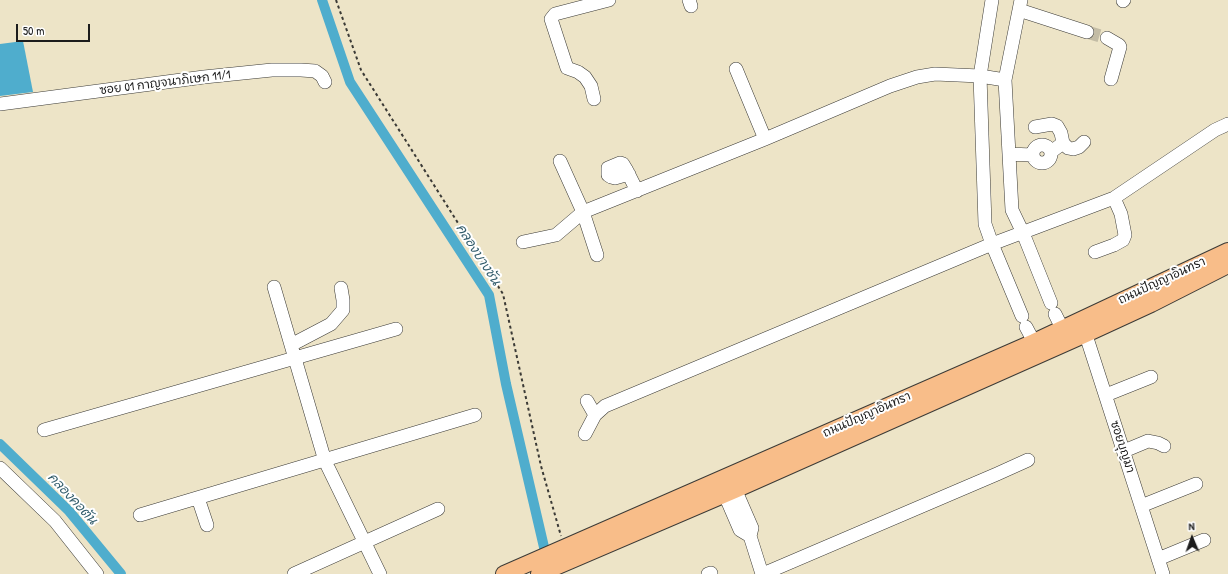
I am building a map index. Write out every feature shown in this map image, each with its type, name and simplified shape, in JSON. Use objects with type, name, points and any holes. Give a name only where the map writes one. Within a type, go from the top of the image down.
[{"type":"main road","name":"ถนนปัญญาอินทรา","points":[[511,571],[727,485],[1084,327],[1228,251]]},
{"type":"main road","name":"ถนนปัญญาอินทรา","points":[[727,485],[1062,328],[1084,327],[1151,304],[1228,265]]},
{"type":"main road","name":"ถนนปัญญาอินทรา","points":[[539,574],[571,546]]},
{"type":"street","points":[[594,99],[590,86],[585,77],[578,72],[567,68],[551,19],[555,14],[609,0]]},
{"type":"street","points":[[992,0],[980,76],[985,224],[992,244],[1034,342]]},
{"type":"street","points":[[1062,328],[1012,210],[1005,80],[1020,5],[1087,32]]},
{"type":"street","points":[[1107,38],[1120,47],[1111,79]]},
{"type":"street","points":[[736,69],[765,139]]},
{"type":"street","name":"ซอย 01 กาญจนาภิเษก 11/1","points":[[0,104],[204,77],[272,70],[315,71],[322,76],[325,82]]},
{"type":"street","points":[[523,242],[556,235],[583,212],[765,139],[890,86],[917,77],[935,74],[980,76],[1005,80]]},
{"type":"street","points":[[1035,127],[1052,124],[1057,126],[1061,133],[1063,143],[1068,148],[1073,149],[1079,147],[1084,142]]},
{"type":"street","points":[[585,434],[595,415],[605,406],[992,244],[1114,198],[1216,130],[1228,124]]},
{"type":"street","points":[[1009,154],[1032,155],[1034,148],[1040,144],[1047,146],[1051,152],[1063,143]]},
{"type":"street","points":[[560,161],[583,212],[597,255]]},
{"type":"street","points":[[628,174],[637,191]]},
{"type":"street","points":[[1095,252],[1123,240],[1125,235],[1121,214],[1114,198]]},
{"type":"street","points":[[274,287],[325,460],[380,574]]},
{"type":"street","points":[[291,344],[331,324],[343,310],[341,288]]},
{"type":"street","name":"ซอยบุญมา","points":[[1084,327],[1163,574]]},
{"type":"street","points":[[44,430],[396,328]]},
{"type":"street","points":[[1106,395],[1151,377]]},
{"type":"street","points":[[588,401],[595,415]]},
{"type":"street","points":[[140,515],[475,415]]},
{"type":"street","points":[[1124,451],[1148,441],[1164,446]]},
{"type":"street","points":[[727,485],[752,528],[750,536],[762,574],[1028,460]]},
{"type":"street","points":[[0,468],[55,521],[97,574]]},
{"type":"street","points":[[1141,506],[1196,484]]},
{"type":"street","points":[[198,498],[207,525]]},
{"type":"street","points":[[294,574],[438,508]]},
{"type":"street","points":[[1158,559],[1204,540]]},
{"type":"path","points":[[336,0],[361,70],[503,294],[541,466],[571,546]]},
{"type":"water","points":[[23,41],[33,92],[0,96],[0,44]]},
{"type":"waterway","name":"คลองบางชัน","points":[[322,0],[350,82],[489,295],[506,384],[547,560]]},
{"type":"waterway","name":"คลองคอตัน","points":[[0,444],[69,511],[121,574]]},
{"type":"tunnel","points":[[1087,32],[1107,38]]}]
